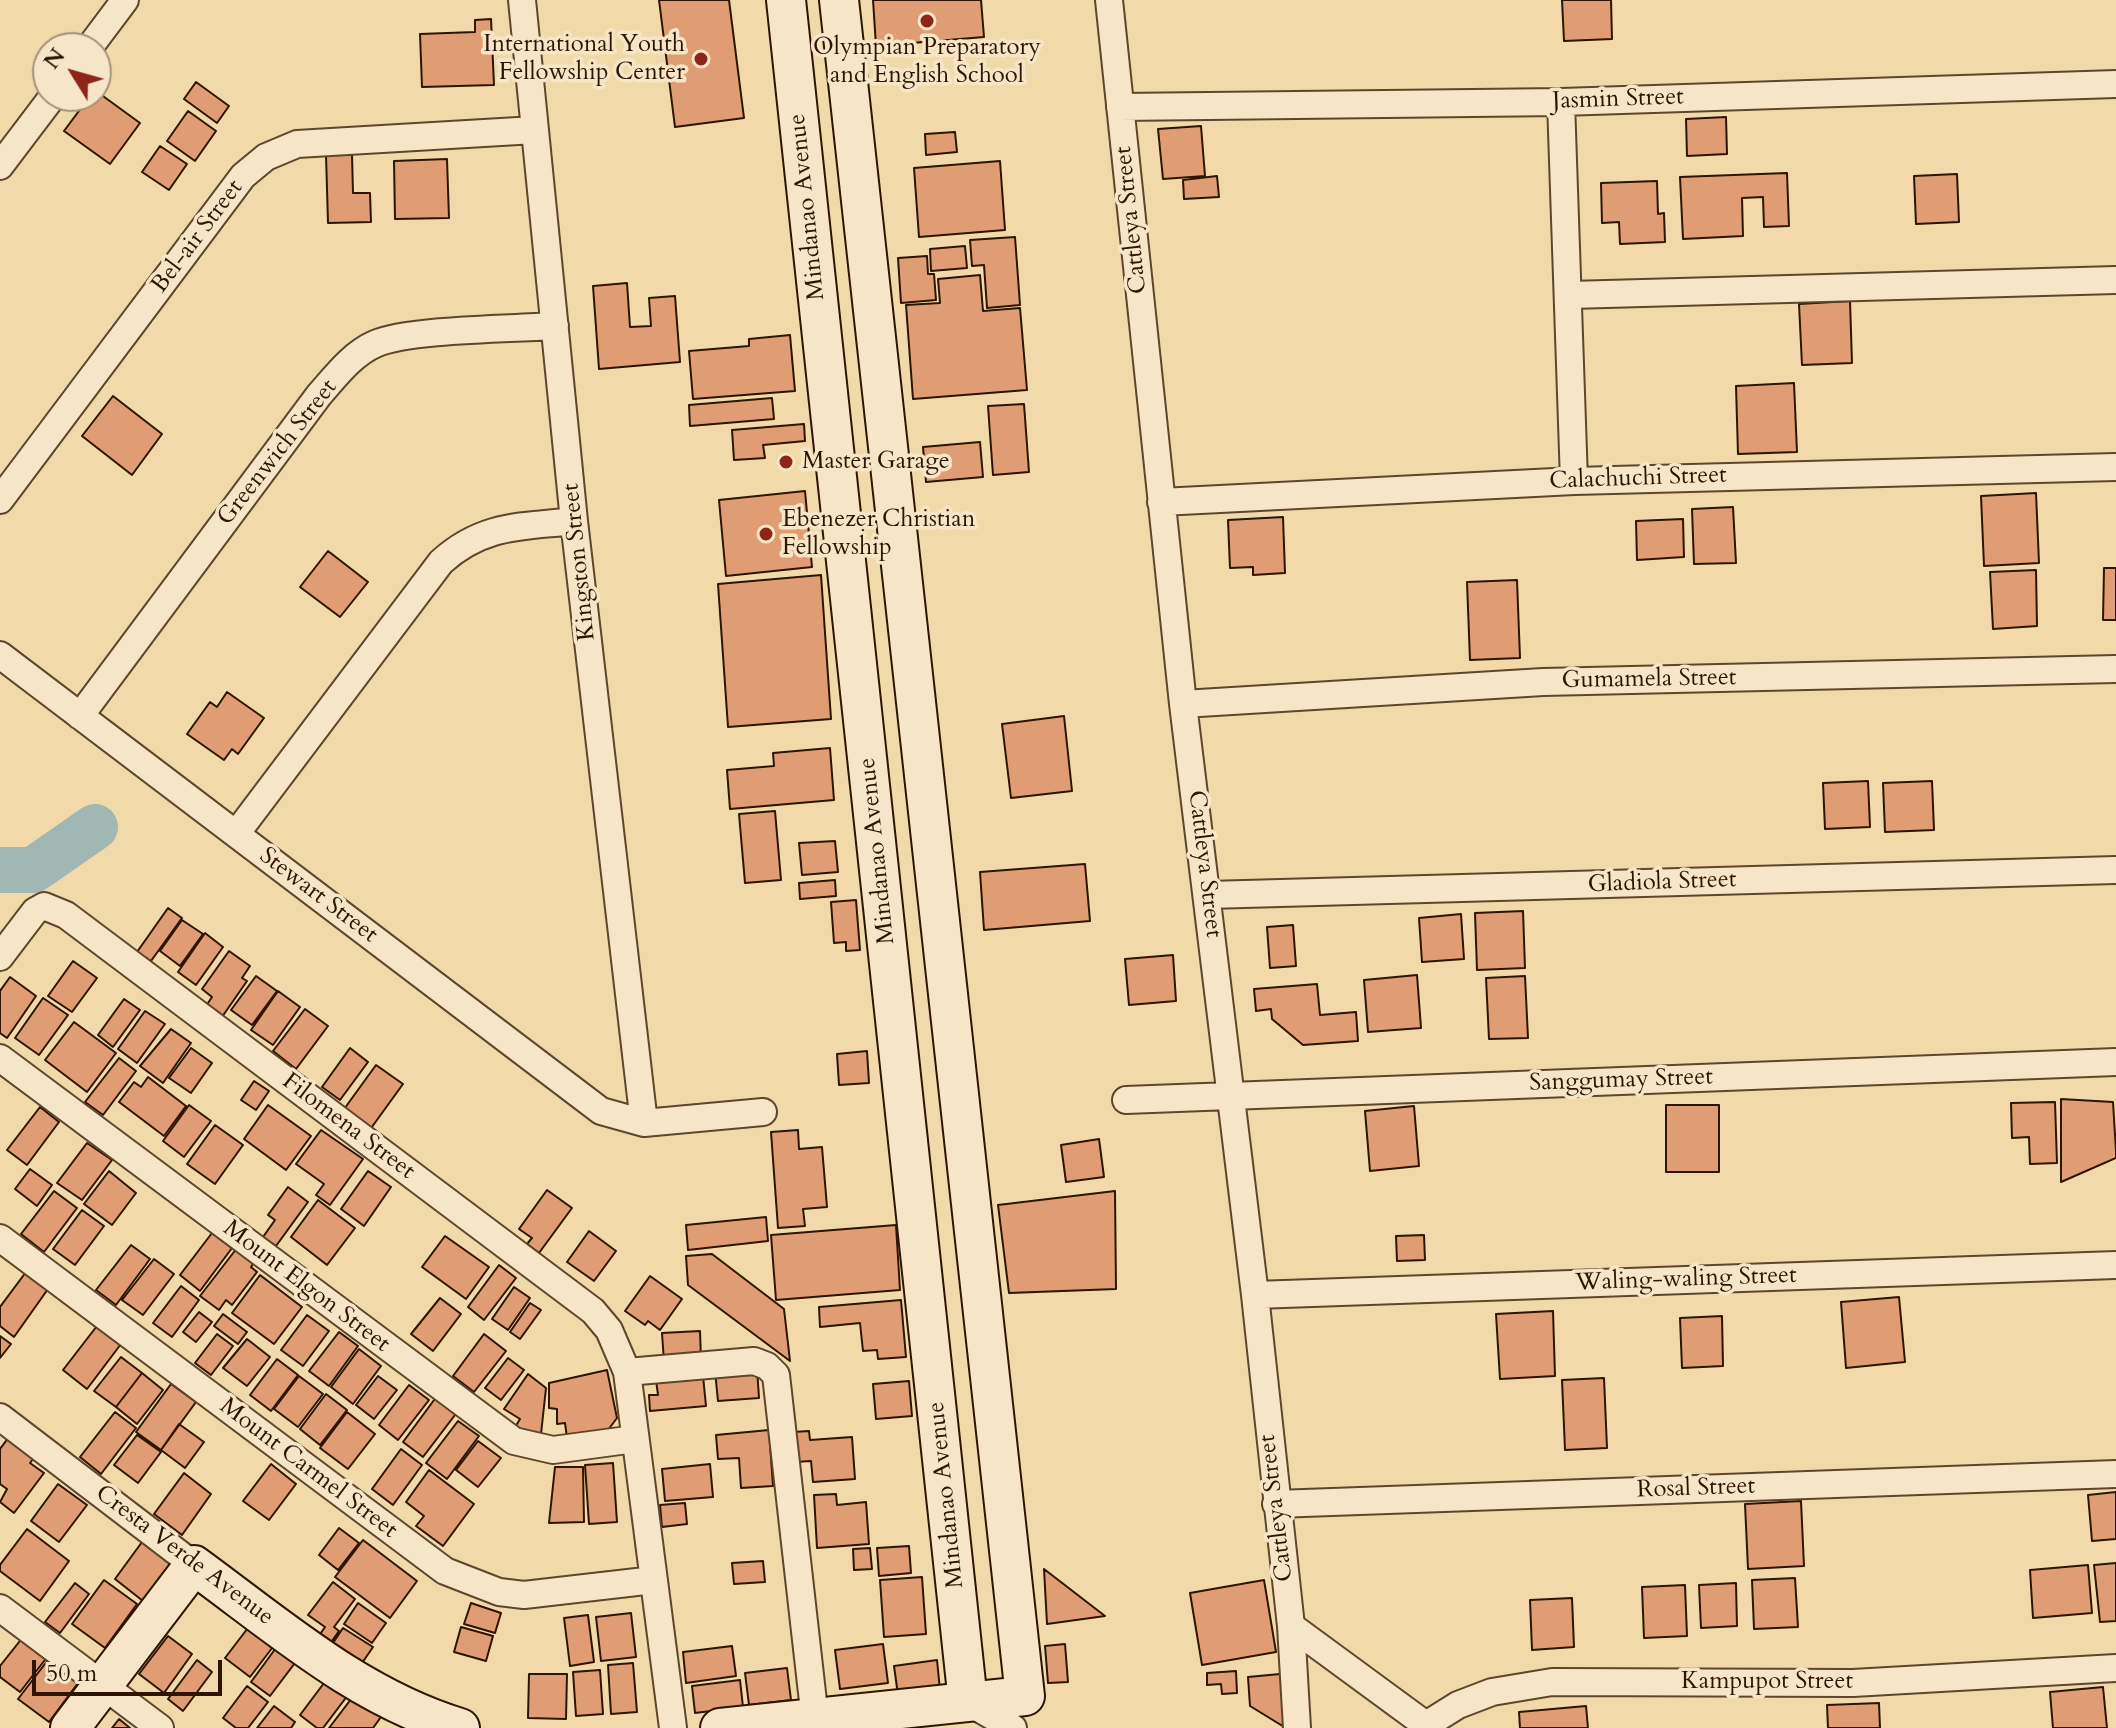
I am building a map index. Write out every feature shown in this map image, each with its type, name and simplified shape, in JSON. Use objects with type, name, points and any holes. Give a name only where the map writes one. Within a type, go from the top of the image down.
[{"type":"street","points":[[101,32],[125,0]]},
{"type":"street","name":"Kingston Street","points":[[522,0],[574,521],[644,1123]]},
{"type":"street","name":"Mindanao Avenue","points":[[786,0],[968,1702]]},
{"type":"street","points":[[720,1728],[816,1723],[968,1702],[1022,1717],[1005,1514],[839,0]]},
{"type":"street","name":"Cattleya Street","points":[[1109,0],[1183,704],[1255,1295],[1291,1626],[1297,1728]]},
{"type":"street","name":"Jasmin Street","points":[[1120,107],[1561,102],[2116,84]]},
{"type":"street","points":[[1561,102],[1574,481]]},
{"type":"street","points":[[0,166],[41,112]]},
{"type":"street","name":"Bel-air Street","points":[[0,500],[243,176],[266,157],[297,144],[535,130]]},
{"type":"street","points":[[1570,295],[2116,280]]},
{"type":"street","name":"Greenwich Street","points":[[80,716],[319,395],[348,363],[375,344],[403,337],[555,326]]},
{"type":"street","name":"Calachuchi Street","points":[[1161,502],[1574,481],[2116,467]]},
{"type":"street","points":[[236,834],[441,562],[464,542],[494,531],[574,521]]},
{"type":"street","name":"Stewart Street","points":[[0,655],[601,1111],[644,1123]]},
{"type":"street","name":"Gumamela Street","points":[[1183,704],[1543,682],[2116,669]]},
{"type":"street","name":"Gladiola Street","points":[[1208,895],[2116,870]]},
{"type":"street","name":"Filomena Street","points":[[0,957],[35,911],[44,906],[66,915],[593,1311],[609,1330],[627,1372],[673,1728]]},
{"type":"street","name":"Mount Elgon Street","points":[[0,1058],[514,1441],[553,1450],[635,1439]]},
{"type":"street","name":"Sanggumay Street","points":[[1126,1100],[2116,1062]]},
{"type":"street","points":[[644,1123],[763,1112]]},
{"type":"street","name":"Mount Carmel Street","points":[[0,1238],[445,1571],[499,1592],[524,1595],[654,1580]]},
{"type":"street","name":"Waling-waling Street","points":[[1255,1295],[2116,1265]]},
{"type":"street","points":[[627,1372],[754,1361],[767,1366],[776,1375],[816,1723]]},
{"type":"street","name":"Cresta Verde Avenue","points":[[0,1417],[359,1686],[405,1710],[460,1728]]},
{"type":"street","name":"Rosal Street","points":[[1276,1504],[2116,1474]]},
{"type":"street","points":[[949,1522],[1005,1514]]},
{"type":"street","points":[[70,1728],[194,1565]]},
{"type":"street","points":[[957,1595],[1012,1587]]},
{"type":"street","points":[[0,1608],[160,1728]]},
{"type":"street","points":[[1291,1626],[1428,1726]]},
{"type":"street","name":"Kampupot Street","points":[[1428,1726],[1458,1705],[1492,1692],[1552,1682],[1853,1683],[2116,1668]]},
{"type":"building","name":"International Youth Fellowship Center","points":[[659,0],[729,0],[744,118],[675,127]]},
{"type":"building","name":"Olympian Preparatory and English School","points":[[873,0],[981,0],[984,37],[876,46]]},
{"type":"building","points":[[1562,0],[1611,0],[1612,39],[1564,41]]},
{"type":"building","points":[[491,19],[494,85],[422,87],[420,34],[475,32],[475,20]]},
{"type":"building","points":[[196,82],[229,106],[217,123],[184,99]]},
{"type":"building","points":[[112,103],[140,123],[110,164],[64,131],[78,112],[112,112]]},
{"type":"building","points":[[188,111],[216,131],[195,161],[167,141]]},
{"type":"building","points":[[1726,117],[1727,154],[1687,156],[1686,119]]},
{"type":"building","points":[[1201,126],[1205,176],[1163,179],[1158,129]]},
{"type":"building","points":[[955,132],[957,152],[926,155],[925,134]]},
{"type":"building","points":[[160,146],[187,164],[169,190],[142,172]]},
{"type":"building","points":[[352,154],[353,193],[370,193],[371,222],[328,223],[326,155]]},
{"type":"building","points":[[447,159],[449,218],[395,219],[394,161]]},
{"type":"building","points":[[1000,161],[1005,230],[919,237],[914,168]]},
{"type":"building","points":[[1787,173],[1789,226],[1764,227],[1763,197],[1742,198],[1743,236],[1683,239],[1680,177]]},
{"type":"building","points":[[1957,174],[1959,222],[1916,224],[1914,176]]},
{"type":"building","points":[[1217,176],[1219,197],[1184,199],[1183,180]]},
{"type":"building","points":[[1657,181],[1658,214],[1664,213],[1665,242],[1620,244],[1619,222],[1602,223],[1601,183]]},
{"type":"building","points":[[1015,237],[1020,305],[987,308],[984,265],[972,266],[970,240]]},
{"type":"building","points":[[965,246],[967,268],[931,271],[930,249]]},
{"type":"building","points":[[927,256],[928,274],[934,274],[936,300],[901,303],[898,258]]},
{"type":"building","points":[[980,275],[983,311],[1020,308],[1027,390],[913,399],[906,305],[940,303],[938,279]]},
{"type":"building","points":[[627,283],[630,327],[651,326],[649,298],[675,296],[680,362],[599,369],[593,286]]},
{"type":"building","points":[[1850,301],[1852,363],[1802,365],[1799,304]]},
{"type":"building","points":[[790,335],[795,391],[693,399],[689,351],[749,346],[749,339]]},
{"type":"building","points":[[1794,383],[1797,452],[1738,454],[1736,386]]},
{"type":"building","points":[[113,396],[162,434],[132,475],[82,436]]},
{"type":"building","points":[[772,398],[774,419],[690,426],[689,405]]},
{"type":"building","points":[[1024,404],[1029,472],[993,475],[988,406]]},
{"type":"building","points":[[804,424],[805,441],[763,445],[765,458],[734,460],[732,430]]},
{"type":"building","points":[[980,442],[983,477],[926,482],[923,447]]},
{"type":"building","name":"Ebenezer Christian Fellowship","points":[[805,491],[812,567],[726,576],[719,500]]},
{"type":"building","points":[[2036,493],[2039,563],[1984,566],[1981,496]]},
{"type":"building","points":[[1733,507],[1736,563],[1694,564],[1692,509]]},
{"type":"building","points":[[1283,517],[1285,573],[1253,575],[1253,567],[1230,568],[1228,520]]},
{"type":"building","points":[[1683,519],[1684,557],[1637,560],[1636,521]]},
{"type":"building","points":[[328,551],[368,582],[340,617],[300,587]]},
{"type":"building","points":[[2104,568],[2116,568],[2116,620],[2103,620]]},
{"type":"building","points":[[2036,570],[2037,626],[1993,629],[1990,572]]},
{"type":"building","points":[[821,575],[831,719],[728,727],[718,584]]},
{"type":"building","points":[[1517,580],[1520,658],[1470,660],[1467,582]]},
{"type":"building","points":[[227,692],[264,718],[238,754],[232,749],[224,760],[187,734],[210,702],[217,707]]},
{"type":"building","points":[[1064,716],[1072,791],[1011,798],[1002,724]]},
{"type":"building","points":[[830,748],[834,800],[730,809],[727,770],[774,766],[773,753]]},
{"type":"building","points":[[1868,781],[1870,827],[1825,829],[1823,783]]},
{"type":"building","points":[[1932,781],[1934,830],[1885,832],[1883,783]]},
{"type":"building","points":[[775,811],[781,880],[745,883],[739,814]]},
{"type":"building","points":[[835,841],[838,872],[802,875],[799,843]]},
{"type":"building","points":[[1085,864],[1090,921],[984,930],[980,872]]},
{"type":"building","points":[[835,880],[836,896],[800,899],[799,883]]},
{"type":"building","points":[[856,900],[860,950],[846,951],[846,942],[834,943],[831,902]]},
{"type":"building","points":[[168,908],[182,918],[151,961],[137,952]]},
{"type":"building","points":[[1523,911],[1525,968],[1477,970],[1475,913]]},
{"type":"building","points":[[1461,914],[1464,959],[1422,962],[1419,918]]},
{"type":"building","points":[[182,920],[203,934],[180,966],[160,951]]},
{"type":"building","points":[[1293,925],[1296,966],[1270,968],[1267,927]]},
{"type":"building","points":[[205,933],[223,947],[196,985],[178,972]]},
{"type":"building","points":[[229,951],[250,966],[242,978],[247,981],[222,1017],[206,1006],[212,997],[202,989]]},
{"type":"building","points":[[1173,955],[1176,1001],[1129,1005],[1125,959]]},
{"type":"building","points":[[73,961],[97,978],[72,1012],[48,996]]},
{"type":"building","points":[[1417,975],[1421,1028],[1368,1032],[1364,980]]},
{"type":"building","points":[[256,976],[277,991],[252,1025],[231,1010]]},
{"type":"building","points":[[1525,976],[1528,1038],[1489,1039],[1486,978]]},
{"type":"building","points":[[10,977],[36,996],[7,1038],[0,1033],[0,991]]},
{"type":"building","points":[[1317,984],[1320,1015],[1356,1012],[1358,1041],[1303,1045],[1272,1019],[1271,1009],[1256,1011],[1254,989]]},
{"type":"building","points":[[278,991],[300,1007],[273,1045],[251,1030]]},
{"type":"building","points":[[43,998],[68,1015],[39,1055],[15,1038]]},
{"type":"building","points":[[124,999],[140,1010],[113,1047],[98,1035]]},
{"type":"building","points":[[305,1009],[328,1026],[296,1069],[273,1051]]},
{"type":"building","points":[[145,1011],[165,1024],[137,1063],[118,1049]]},
{"type":"building","points":[[74,1022],[116,1053],[87,1092],[45,1060]]},
{"type":"building","points":[[171,1029],[191,1043],[163,1083],[140,1066]]},
{"type":"building","points":[[191,1048],[212,1063],[191,1093],[169,1078]]},
{"type":"building","points":[[350,1048],[368,1062],[340,1100],[322,1087]]},
{"type":"building","points":[[867,1051],[869,1083],[839,1085],[837,1054]]},
{"type":"building","points":[[119,1058],[136,1071],[103,1115],[85,1102]]},
{"type":"building","points":[[376,1065],[403,1084],[369,1131],[342,1112]]},
{"type":"building","points":[[148,1077],[186,1106],[164,1136],[119,1102],[134,1082],[141,1087]]},
{"type":"building","points":[[254,1081],[269,1091],[256,1110],[241,1100]]},
{"type":"building","points":[[2061,1099],[2113,1102],[2116,1158],[2061,1182]]},
{"type":"building","points":[[2055,1102],[2057,1163],[2030,1164],[2029,1137],[2012,1138],[2011,1103]]},
{"type":"building","points":[[189,1105],[211,1121],[184,1157],[163,1141]]},
{"type":"building","points":[[268,1105],[311,1136],[286,1170],[244,1139]]},
{"type":"building","points":[[1666,1105],[1719,1105],[1719,1172],[1666,1172]]},
{"type":"building","points":[[1414,1106],[1419,1166],[1370,1171],[1365,1111]]},
{"type":"building","points":[[40,1107],[59,1122],[27,1165],[7,1150]]},
{"type":"building","points":[[215,1125],[243,1145],[215,1184],[187,1164]]},
{"type":"building","points":[[321,1130],[363,1159],[330,1205],[316,1195],[324,1184],[296,1164]]},
{"type":"building","points":[[798,1130],[799,1149],[822,1147],[827,1207],[803,1209],[805,1226],[778,1228],[771,1132]]},
{"type":"building","points":[[1099,1139],[1104,1177],[1066,1182],[1061,1145]]},
{"type":"building","points":[[87,1143],[112,1160],[82,1200],[57,1183]]},
{"type":"building","points":[[30,1169],[52,1185],[37,1206],[15,1189]]},
{"type":"building","points":[[109,1171],[136,1193],[112,1225],[84,1204]]},
{"type":"building","points":[[368,1171],[391,1187],[364,1226],[341,1209]]},
{"type":"building","points":[[288,1187],[308,1202],[276,1246],[263,1237],[275,1220],[268,1215]]},
{"type":"building","points":[[547,1190],[572,1208],[539,1253],[527,1244],[532,1238],[519,1229]]},
{"type":"building","points":[[54,1191],[77,1208],[44,1252],[21,1234]]},
{"type":"building","points":[[1115,1191],[1116,1289],[1009,1293],[998,1205]]},
{"type":"building","points":[[318,1200],[355,1228],[327,1265],[291,1237]]},
{"type":"building","points":[[82,1210],[104,1226],[75,1265],[53,1249]]},
{"type":"building","points":[[766,1217],[768,1241],[688,1250],[686,1225]]},
{"type":"building","points":[[896,1225],[900,1290],[776,1300],[771,1235]]},
{"type":"building","points":[[589,1231],[616,1251],[594,1281],[567,1262]]},
{"type":"building","points":[[212,1233],[232,1248],[200,1291],[180,1275]]},
{"type":"building","points":[[1424,1235],[1425,1260],[1397,1261],[1396,1236]]},
{"type":"building","points":[[445,1236],[489,1267],[466,1299],[422,1267]]},
{"type":"building","points":[[131,1245],[150,1259],[116,1305],[96,1290]]},
{"type":"building","points":[[237,1248],[255,1261],[251,1267],[257,1272],[232,1305],[226,1300],[219,1310],[200,1296]]},
{"type":"building","points":[[712,1254],[784,1309],[790,1361],[688,1285],[686,1256]]},
{"type":"building","points":[[154,1259],[174,1274],[143,1315],[122,1300]]},
{"type":"building","points":[[499,1265],[516,1278],[484,1320],[468,1307]]},
{"type":"building","points":[[26,1272],[48,1289],[14,1337],[0,1326],[0,1307]]},
{"type":"building","points":[[260,1275],[302,1307],[274,1344],[232,1313]]},
{"type":"building","points":[[650,1276],[682,1299],[660,1330],[648,1321],[645,1325],[625,1311]]},
{"type":"building","points":[[181,1286],[199,1300],[172,1337],[153,1323]]},
{"type":"building","points":[[514,1287],[530,1298],[508,1330],[492,1319]]},
{"type":"building","points":[[1899,1297],[1905,1362],[1846,1368],[1841,1302]]},
{"type":"building","points":[[440,1298],[461,1314],[433,1351],[411,1334]]},
{"type":"building","points":[[901,1300],[906,1357],[878,1359],[877,1350],[863,1351],[860,1323],[820,1327],[819,1307]]},
{"type":"building","points":[[530,1303],[541,1310],[520,1339],[510,1332]]},
{"type":"building","points":[[1553,1311],[1555,1376],[1500,1379],[1496,1314]]},
{"type":"building","points":[[199,1312],[212,1322],[196,1342],[183,1332]]},
{"type":"building","points":[[223,1314],[247,1332],[238,1344],[214,1326]]},
{"type":"building","points":[[307,1315],[329,1331],[303,1366],[281,1350]]},
{"type":"building","points":[[1722,1316],[1723,1366],[1682,1368],[1680,1318]]},
{"type":"building","points":[[100,1322],[124,1340],[87,1389],[63,1370]]},
{"type":"building","points":[[700,1331],[701,1360],[664,1362],[662,1333]]},
{"type":"building","points":[[339,1332],[358,1346],[329,1386],[309,1371]]},
{"type":"building","points":[[217,1334],[233,1346],[211,1375],[195,1363]]},
{"type":"building","points":[[484,1334],[506,1351],[474,1392],[453,1376]]},
{"type":"building","points":[[0,1336],[11,1344],[0,1358]]},
{"type":"building","points":[[247,1339],[270,1357],[247,1386],[223,1368]]},
{"type":"building","points":[[359,1349],[381,1366],[353,1404],[331,1387]]},
{"type":"building","points":[[121,1357],[142,1373],[116,1407],[94,1391]]},
{"type":"building","points":[[508,1358],[524,1370],[501,1400],[485,1388]]},
{"type":"building","points":[[277,1359],[298,1375],[271,1411],[250,1395]]},
{"type":"building","points":[[757,1368],[759,1398],[718,1401],[715,1371]]},
{"type":"building","points":[[607,1370],[617,1418],[608,1430],[567,1438],[565,1423],[557,1424],[557,1409],[549,1408],[549,1383]]},
{"type":"building","points":[[142,1373],[163,1390],[137,1424],[116,1407]]},
{"type":"building","points":[[528,1374],[546,1388],[541,1434],[527,1435],[514,1429],[520,1419],[504,1409]]},
{"type":"building","points":[[299,1376],[323,1394],[298,1427],[274,1409]]},
{"type":"building","points":[[378,1376],[397,1390],[374,1419],[356,1405]]},
{"type":"building","points":[[703,1376],[706,1406],[650,1411],[649,1395],[658,1395],[656,1380]]},
{"type":"building","points":[[1604,1378],[1607,1448],[1565,1450],[1562,1380]]},
{"type":"building","points":[[909,1381],[912,1416],[876,1419],[873,1384]]},
{"type":"building","points":[[171,1384],[196,1402],[161,1450],[136,1432]]},
{"type":"building","points":[[409,1385],[429,1400],[398,1440],[379,1425]]},
{"type":"building","points":[[326,1394],[347,1410],[320,1445],[300,1429]]},
{"type":"building","points":[[437,1396],[458,1411],[423,1457],[403,1442]]},
{"type":"building","points":[[115,1412],[136,1428],[101,1474],[80,1457]]},
{"type":"building","points":[[347,1412],[375,1434],[348,1469],[320,1448]]},
{"type":"building","points":[[458,1421],[479,1436],[447,1479],[426,1463]]},
{"type":"building","points":[[179,1424],[204,1442],[185,1468],[161,1450]]},
{"type":"building","points":[[15,1429],[41,1449],[30,1463],[44,1473],[14,1513],[0,1502],[7,1489],[0,1484],[0,1449]]},
{"type":"building","points":[[769,1430],[773,1486],[741,1488],[739,1458],[718,1459],[716,1435]]},
{"type":"building","points":[[809,1431],[810,1440],[852,1437],[855,1479],[813,1482],[811,1461],[795,1462],[793,1432]]},
{"type":"building","points":[[137,1435],[161,1452],[138,1483],[114,1465]]},
{"type":"building","points":[[478,1441],[501,1458],[478,1487],[456,1470]]},
{"type":"building","points":[[401,1449],[422,1465],[393,1505],[372,1489]]},
{"type":"building","points":[[613,1463],[617,1522],[589,1524],[585,1465]]},
{"type":"building","points":[[271,1464],[296,1484],[269,1520],[243,1501]]},
{"type":"building","points":[[710,1464],[713,1497],[665,1501],[662,1469]]},
{"type":"building","points":[[555,1467],[583,1467],[584,1522],[549,1523]]},
{"type":"building","points":[[429,1470],[474,1504],[443,1546],[416,1526],[424,1516],[406,1502]]},
{"type":"building","points":[[184,1473],[211,1494],[182,1535],[154,1514]]},
{"type":"building","points":[[58,1484],[87,1505],[59,1542],[31,1521]]},
{"type":"building","points":[[2116,1492],[2116,1539],[2092,1541],[2088,1495]]},
{"type":"building","points":[[836,1494],[837,1505],[866,1502],[869,1544],[817,1548],[814,1495]]},
{"type":"building","points":[[1801,1501],[1804,1566],[1748,1569],[1745,1504]]},
{"type":"building","points":[[685,1503],[687,1524],[662,1527],[660,1505]]},
{"type":"building","points":[[339,1528],[359,1543],[338,1570],[319,1555]]},
{"type":"building","points":[[27,1529],[69,1561],[40,1601],[0,1571],[0,1565]]},
{"type":"building","points":[[363,1540],[417,1581],[390,1618],[335,1577]]},
{"type":"building","points":[[142,1542],[171,1564],[143,1601],[115,1579]]},
{"type":"building","points":[[909,1546],[911,1573],[879,1576],[877,1548]]},
{"type":"building","points":[[870,1548],[872,1569],[854,1570],[853,1549]]},
{"type":"building","points":[[763,1561],[765,1582],[734,1584],[732,1563]]},
{"type":"building","points":[[2116,1563],[2116,1621],[2100,1622],[2094,1565]]},
{"type":"building","points":[[2088,1565],[2092,1613],[2033,1618],[2030,1570]]},
{"type":"building","points":[[1044,1569],[1105,1616],[1047,1624]]},
{"type":"building","points":[[922,1577],[926,1634],[884,1637],[880,1580]]},
{"type":"building","points":[[1795,1578],[1798,1627],[1754,1629],[1752,1580]]},
{"type":"building","points":[[104,1580],[137,1604],[105,1648],[72,1624]]},
{"type":"building","points":[[1264,1580],[1276,1652],[1202,1665],[1190,1593]]},
{"type":"building","points":[[333,1582],[355,1599],[334,1627],[339,1631],[327,1648],[316,1640],[325,1627],[308,1615]]},
{"type":"building","points":[[75,1583],[89,1594],[60,1633],[45,1622]]},
{"type":"building","points":[[1736,1583],[1737,1626],[1701,1628],[1699,1585]]},
{"type":"building","points":[[1685,1585],[1687,1636],[1644,1638],[1642,1587]]},
{"type":"building","points":[[1572,1598],[1574,1647],[1532,1650],[1530,1600]]},
{"type":"building","points":[[358,1603],[386,1623],[372,1643],[344,1624]]},
{"type":"building","points":[[471,1603],[501,1613],[495,1633],[464,1624]]},
{"type":"building","points":[[631,1613],[636,1657],[601,1661],[596,1617]]},
{"type":"building","points":[[588,1615],[594,1662],[570,1666],[564,1618]]},
{"type":"building","points":[[257,1616],[282,1635],[250,1677],[225,1658]]},
{"type":"building","points":[[461,1627],[493,1636],[486,1661],[454,1652]]},
{"type":"building","points":[[343,1628],[373,1647],[360,1666],[331,1646]]},
{"type":"building","points":[[168,1636],[192,1654],[164,1693],[139,1674]]},
{"type":"building","points":[[23,1637],[48,1656],[20,1692],[0,1677],[0,1666]]},
{"type":"building","points":[[284,1637],[304,1651],[270,1696],[251,1682]]},
{"type":"building","points":[[883,1644],[888,1683],[840,1689],[835,1650]]},
{"type":"building","points":[[1065,1644],[1068,1682],[1048,1683],[1045,1646]]},
{"type":"building","points":[[732,1646],[736,1676],[686,1683],[683,1652]]},
{"type":"building","points":[[51,1656],[81,1679],[49,1722],[18,1699]]},
{"type":"building","points":[[197,1660],[212,1672],[183,1711],[168,1699]]},
{"type":"building","points":[[937,1660],[940,1690],[898,1695],[894,1666]]},
{"type":"building","points":[[633,1663],[637,1712],[611,1714],[608,1665]]},
{"type":"building","points":[[787,1668],[791,1700],[749,1705],[745,1673]]},
{"type":"building","points":[[600,1670],[603,1714],[576,1716],[573,1672]]},
{"type":"building","points":[[1236,1671],[1237,1693],[1222,1694],[1221,1684],[1207,1685],[1207,1673]]},
{"type":"building","points":[[529,1674],[567,1674],[566,1719],[528,1718]]},
{"type":"building","points":[[1280,1674],[1286,1728],[1250,1706],[1248,1677]]},
{"type":"building","points":[[330,1675],[351,1691],[323,1728],[317,1728],[300,1715]]},
{"type":"building","points":[[740,1680],[743,1707],[695,1713],[692,1686]]},
{"type":"building","points":[[247,1686],[268,1702],[248,1728],[236,1728],[223,1718]]},
{"type":"building","points":[[2103,1687],[2107,1728],[2053,1728],[2050,1692]]},
{"type":"building","points":[[358,1690],[386,1710],[373,1728],[329,1728]]},
{"type":"building","points":[[1879,1703],[1880,1728],[1828,1728],[1827,1705]]},
{"type":"building","points":[[274,1706],[295,1722],[291,1728],[257,1728]]},
{"type":"building","points":[[1586,1706],[1588,1728],[1520,1728],[1519,1712]]},
{"type":"building","points":[[119,1719],[130,1728],[112,1728]]},
{"type":"waterway","points":[[0,870],[33,870],[95,827]]},
{"type":"place","name":"Olympian Preparatory and English School","points":[[927,21]]},
{"type":"place","name":"International Youth Fellowship Center","points":[[701,59]]},
{"type":"place","name":"Master Garage","points":[[786,462]]},
{"type":"place","name":"Ebenezer Christian Fellowship","points":[[766,534]]}]
